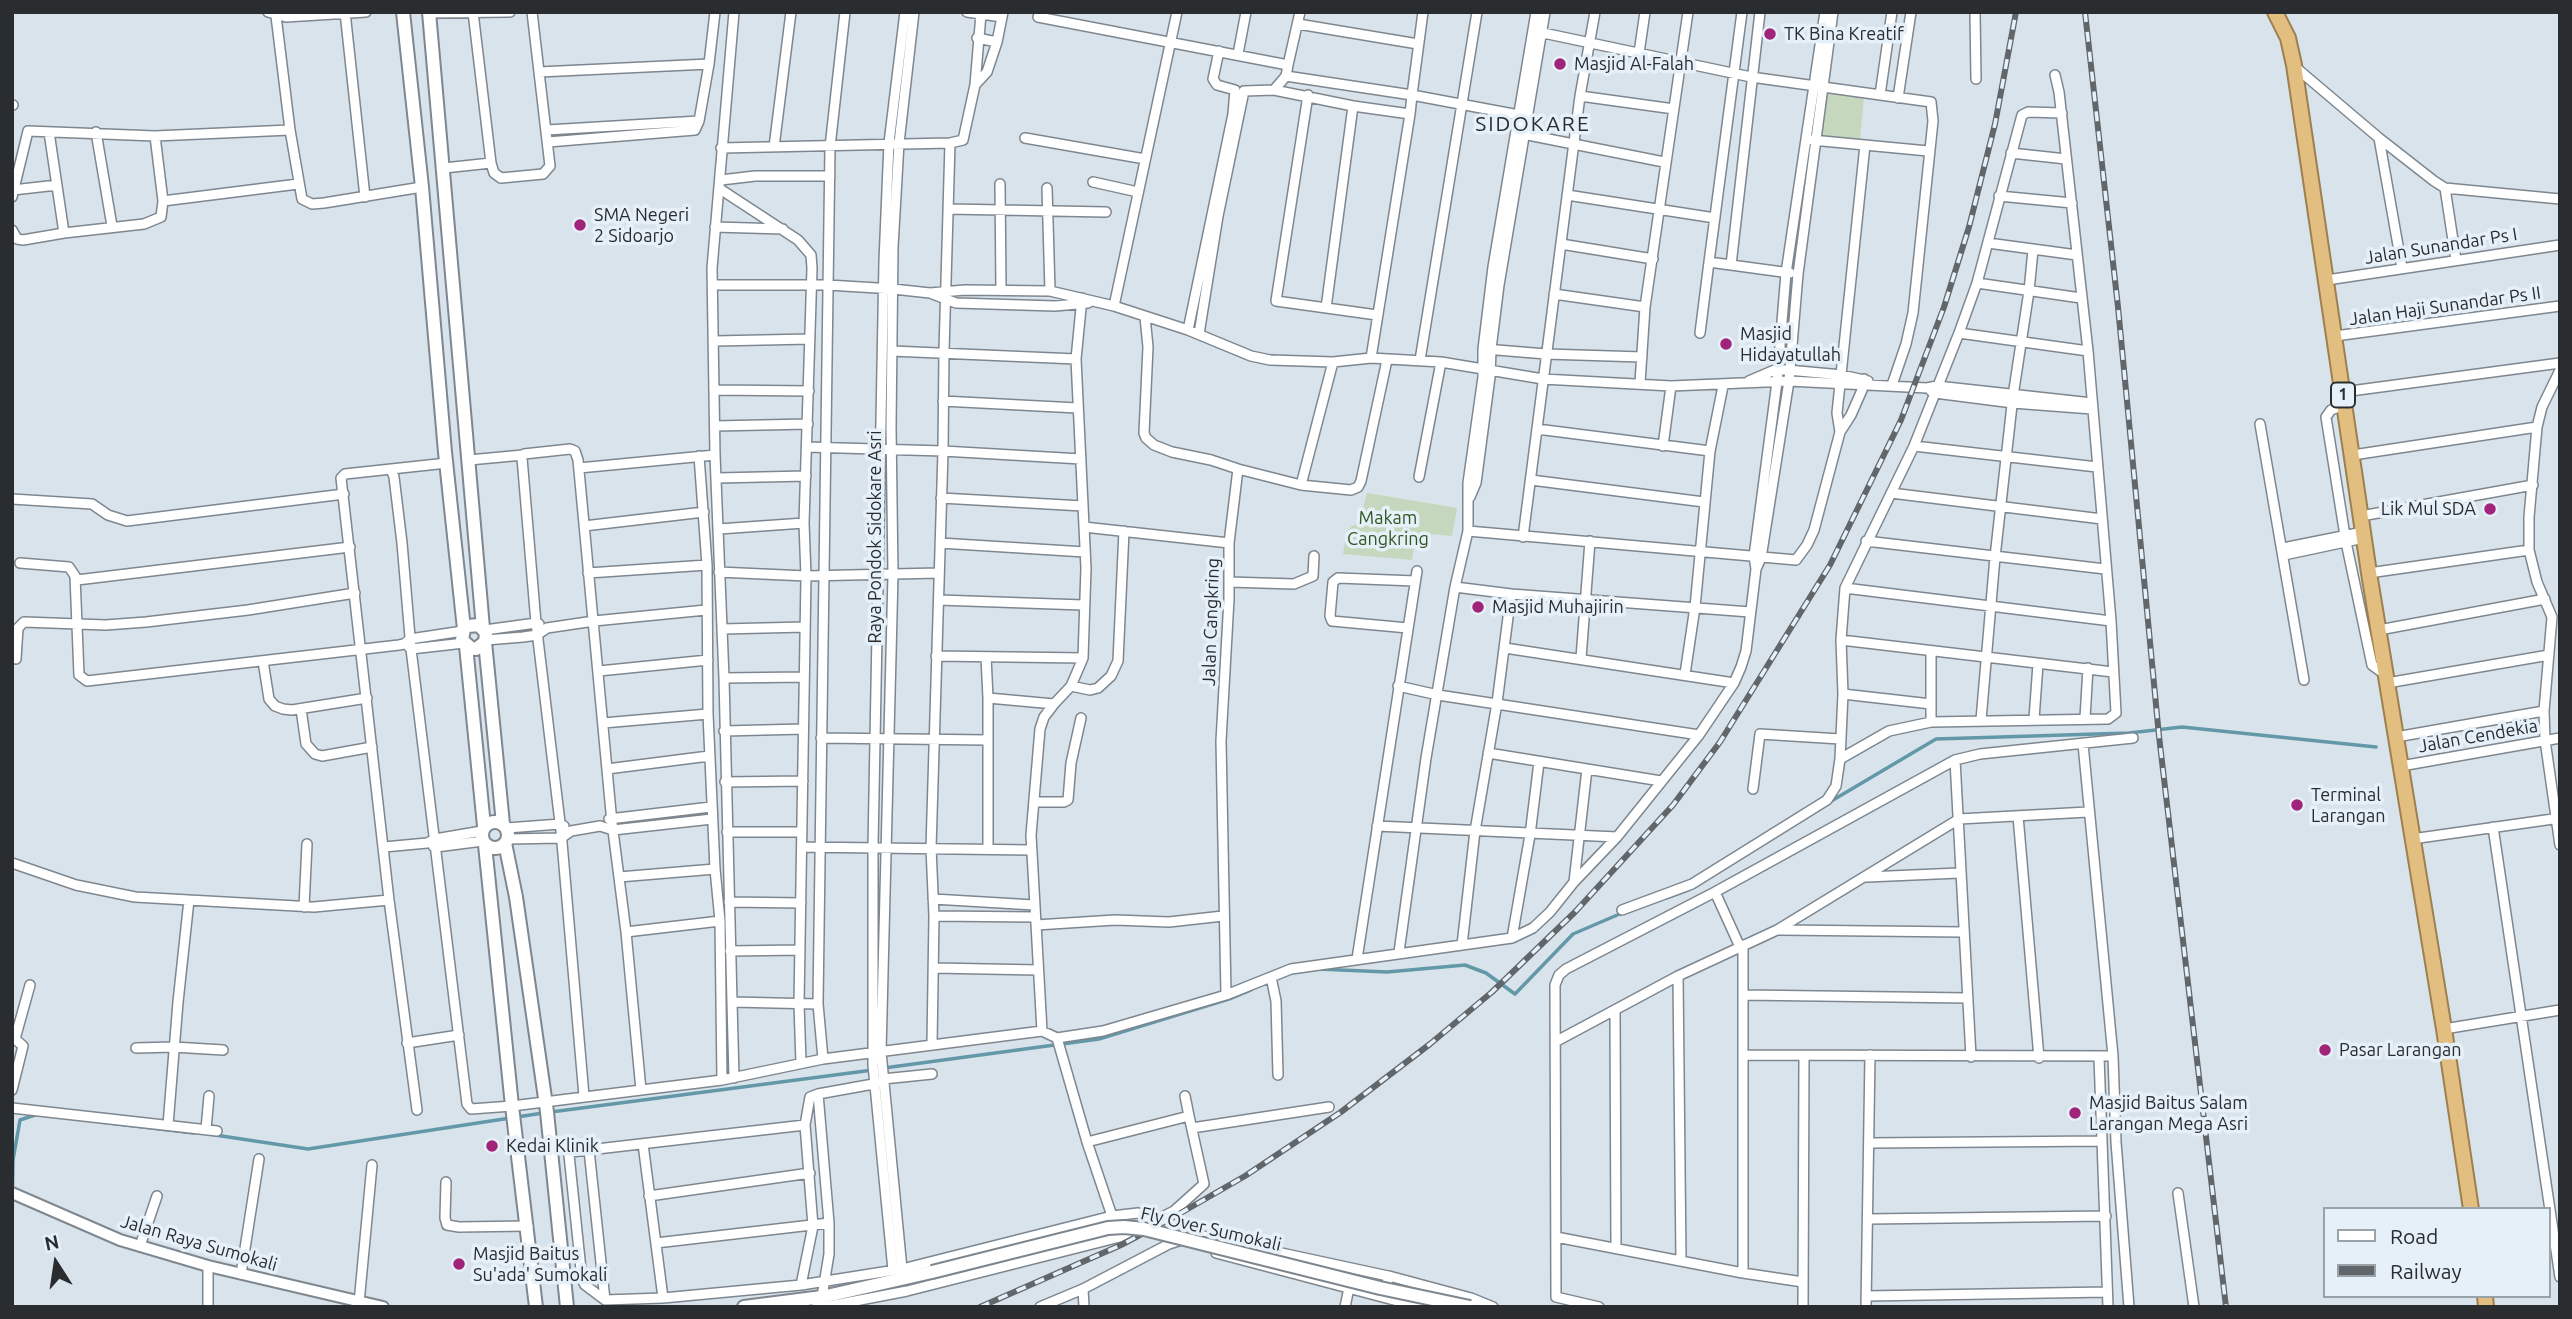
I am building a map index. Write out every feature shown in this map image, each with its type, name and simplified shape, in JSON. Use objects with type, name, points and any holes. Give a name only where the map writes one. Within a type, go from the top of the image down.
[{"type":"highway","name":"1","points":[[2275,12],[2288,38],[2294,65],[2369,573],[2471,1207]]},
{"type":"main road","points":[[403,12],[483,836],[536,1307]]},
{"type":"main road","points":[[429,13],[485,635],[506,834],[546,1107],[567,1307]]},
{"type":"main road","points":[[432,292],[454,289]]},
{"type":"main road","points":[[464,637],[474,624],[485,635]]},
{"type":"main road","points":[[464,637],[476,649],[485,635]]},
{"type":"main road","points":[[483,836],[493,821],[506,834]]},
{"type":"main road","points":[[483,836],[496,849],[506,834]]},
{"type":"main road","name":"Fly Over Sumokali","points":[[744,1307],[822,1296],[1108,1228],[1125,1227],[1470,1307]]},
{"type":"street","points":[[366,12],[272,14],[302,200],[312,204],[422,187]]},
{"type":"street","points":[[429,13],[510,12]]},
{"type":"street","points":[[473,13],[491,163],[498,177],[543,174],[550,166],[533,12]]},
{"type":"street","points":[[548,142],[699,121],[715,12]]},
{"type":"street","points":[[734,12],[715,227],[714,285],[715,455],[724,678],[734,1078]]},
{"type":"street","points":[[774,147],[791,12]]},
{"type":"street","points":[[823,1059],[818,1004],[830,147],[845,12]]},
{"type":"street","name":"Raya Pondok Sidokare Asri","points":[[897,1269],[877,1052],[893,575],[892,351],[886,287],[905,12]]},
{"type":"street","name":"Raya Pondok Sidokare Asri","points":[[894,143],[914,12]]},
{"type":"street","points":[[967,12],[1002,15],[988,72],[975,86]]},
{"type":"street","points":[[1114,306],[1177,12]]},
{"type":"street","points":[[1238,54],[1246,12]]},
{"type":"street","points":[[1274,90],[1286,76],[1300,12]]},
{"type":"street","points":[[1371,358],[1410,114],[1423,12]]},
{"type":"street","points":[[1420,360],[1477,12]]},
{"type":"street","points":[[1536,12],[1538,32]]},
{"type":"street","points":[[1399,953],[1415,827],[1455,587],[1468,531],[1468,483],[1480,432],[1487,349],[1502,239],[1522,116],[1538,32],[1545,12]]},
{"type":"street","points":[[1523,537],[1580,96],[1595,12]]},
{"type":"street","points":[[1639,53],[1645,12]]},
{"type":"street","points":[[1640,383],[1645,307],[1664,162],[1688,12]]},
{"type":"street","points":[[1700,333],[1742,12]]},
{"type":"street","points":[[1731,265],[1760,12]]},
{"type":"street","points":[[391,469],[402,543],[409,644],[467,1106],[474,1110],[513,1111],[546,1107],[584,1096],[722,1080],[823,1059],[932,1044],[1042,1031],[1058,1040],[1135,1024],[1302,967],[1513,938],[1533,928],[1550,912],[1574,882],[1617,838],[1699,735],[1734,683],[1746,651],[1769,478],[1789,381],[1798,274],[1817,140],[1817,87],[1825,12]]},
{"type":"street","points":[[1769,478],[1786,272],[1805,139],[1833,12]]},
{"type":"street","points":[[1880,95],[1892,12]]},
{"type":"street","points":[[1898,98],[1911,12]]},
{"type":"street","points":[[1975,12],[1976,79]]},
{"type":"street","points":[[345,13],[365,197]]},
{"type":"street","points":[[721,148],[958,142],[966,136],[975,86],[981,15]]},
{"type":"street","points":[[1038,17],[1288,65]]},
{"type":"street","points":[[1298,24],[1418,44]]},
{"type":"street","points":[[1538,32],[1751,77],[1931,102],[1933,121],[1913,313],[1892,385]]},
{"type":"street","points":[[977,38],[996,42]]},
{"type":"street","points":[[1219,51],[1214,83],[1239,90],[1274,90],[1410,114]]},
{"type":"street","points":[[539,72],[709,64]]},
{"type":"street","points":[[2294,65],[2379,138],[2445,188],[2560,199]]},
{"type":"street","points":[[1840,759],[1889,732],[1931,722],[2108,719],[2116,713],[2111,621],[2088,351],[2062,113],[2055,75]]},
{"type":"street","points":[[1286,76],[1412,95],[1522,116]]},
{"type":"street","points":[[1188,330],[1215,216],[1239,90]]},
{"type":"street","points":[[1308,95],[1276,299],[1278,302],[1377,315]]},
{"type":"street","points":[[1580,96],[1674,109]]},
{"type":"street","points":[[1326,308],[1353,106]]},
{"type":"street","points":[[1622,911],[1692,884],[1827,800],[1836,786],[1843,694],[1841,640],[1845,588],[1914,446],[1933,389],[1959,333],[1977,283],[2022,115],[2028,112],[2062,113]]},
{"type":"street","points":[[57,185],[13,194],[28,131],[155,136],[290,130]]},
{"type":"street","points":[[547,130],[636,130]]},
{"type":"street","points":[[49,132],[64,233]]},
{"type":"street","points":[[96,132],[112,226]]},
{"type":"street","points":[[1520,133],[1664,162]]},
{"type":"street","points":[[12,230],[17,239],[23,240],[156,221],[161,217],[163,201],[155,136]]},
{"type":"street","points":[[1025,138],[1145,159]]},
{"type":"street","points":[[2379,138],[2402,268]]},
{"type":"street","points":[[1805,139],[1928,151]]},
{"type":"street","points":[[932,1044],[935,968],[931,848],[950,143]]},
{"type":"street","points":[[1840,432],[1837,413],[1865,145]]},
{"type":"street","points":[[1723,153],[1742,157]]},
{"type":"street","points":[[2011,153],[2066,159]]},
{"type":"street","points":[[444,168],[491,163]]},
{"type":"street","points":[[720,185],[755,176],[830,176]]},
{"type":"street","points":[[1093,182],[1138,192]]},
{"type":"street","points":[[163,201],[298,184]]},
{"type":"street","points":[[1000,184],[1001,290]]},
{"type":"street","points":[[720,185],[784,229],[811,255],[804,523],[806,576],[799,1004],[801,1063]]},
{"type":"street","points":[[1047,188],[1050,291]]},
{"type":"street","points":[[2445,188],[2456,260]]},
{"type":"street","points":[[1567,195],[1715,218]]},
{"type":"street","points":[[1999,196],[2072,203]]},
{"type":"street","points":[[949,209],[1106,212]]},
{"type":"street","points":[[1199,334],[1215,216]]},
{"type":"street","points":[[715,227],[784,229]]},
{"type":"street","points":[[1988,243],[2077,255]]},
{"type":"street","points":[[1561,244],[1653,259]]},
{"type":"street","name":"Jalan Sunandar Ps I","points":[[2327,280],[2560,245]]},
{"type":"street","points":[[1981,720],[1995,557],[2032,250]]},
{"type":"street","points":[[1709,262],[1798,274]]},
{"type":"street","points":[[1977,283],[2081,298]]},
{"type":"street","points":[[714,285],[886,287],[947,295],[1001,290],[1050,291],[1082,301],[1114,306],[1199,334],[1251,356],[1270,360],[1420,360],[1543,379],[1671,386],[1723,386],[1747,382],[1842,379]]},
{"type":"street","points":[[877,1052],[873,847],[880,451],[886,287]]},
{"type":"street","points":[[1554,294],[1645,307]]},
{"type":"street","points":[[947,295],[968,303],[1055,306],[1082,301]]},
{"type":"street","points":[[1042,1031],[1031,850],[1040,729],[1044,717],[1071,686],[1083,658],[1085,552],[1076,359],[1082,301]]},
{"type":"street","name":"Jalan Haji Sunandar Ps II","points":[[2335,336],[2560,306]]},
{"type":"street","points":[[1145,317],[1148,347],[1144,432],[1146,438],[1154,445],[1172,452],[1301,485],[1352,490],[1360,484],[1387,360]]},
{"type":"street","points":[[1959,333],[2088,351]]},
{"type":"street","points":[[715,341],[810,339]]},
{"type":"street","points":[[1487,349],[1642,357]]},
{"type":"street","points":[[892,351],[944,351],[1076,359]]},
{"type":"street","points":[[1301,485],[1333,362]]},
{"type":"street","points":[[1419,477],[1441,362]]},
{"type":"street","points":[[2549,655],[2387,679],[2372,665],[2346,539],[2326,417],[2344,398],[2560,363]]},
{"type":"street","points":[[1747,382],[1777,369],[1789,369],[1875,384],[2092,406]]},
{"type":"street","points":[[2560,370],[2542,407],[2537,427],[2529,517],[2529,550],[2537,582],[2552,617],[2544,711],[2560,845]]},
{"type":"street","points":[[1468,531],[1790,561],[1800,556],[1814,530],[1840,432],[1851,415],[1863,382]]},
{"type":"street","points":[[1663,446],[1671,386]]},
{"type":"street","points":[[1685,674],[1695,607],[1710,451],[1723,386]]},
{"type":"street","points":[[716,390],[809,391]]},
{"type":"street","points":[[943,401],[1077,408]]},
{"type":"street","points":[[715,426],[808,424]]},
{"type":"street","points":[[2260,424],[2304,680]]},
{"type":"street","points":[[2353,455],[2537,427]]},
{"type":"street","points":[[1537,429],[1710,451]]},
{"type":"street","points":[[1914,446],[2097,467]]},
{"type":"street","points":[[807,447],[1081,459]]},
{"type":"street","points":[[469,460],[570,449],[577,453],[641,1090]]},
{"type":"street","points":[[523,454],[537,635],[560,824],[584,1096]]},
{"type":"street","points":[[579,468],[715,455]]},
{"type":"street","points":[[699,456],[707,565],[709,756],[720,921],[722,1080]]},
{"type":"street","points":[[417,1110],[389,900],[341,478],[345,474],[447,463]]},
{"type":"street","name":"Jalan Cangkring","points":[[1226,995],[1221,741],[1229,543],[1238,469]]},
{"type":"street","points":[[717,478],[806,476]]},
{"type":"street","points":[[1531,480],[1704,502]]},
{"type":"street","points":[[2361,516],[2533,485]]},
{"type":"street","points":[[1891,493],[2102,519]]},
{"type":"street","points":[[12,499],[92,504],[108,515],[127,520],[344,494]]},
{"type":"street","points":[[942,498],[1083,506]]},
{"type":"street","points":[[584,526],[704,512]]},
{"type":"street","points":[[719,529],[804,523]]},
{"type":"street","points":[[1084,527],[1229,543]]},
{"type":"street","points":[[1071,686],[1090,690],[1098,688],[1111,676],[1118,661],[1124,531]]},
{"type":"street","points":[[2283,552],[2364,535]]},
{"type":"street","points":[[1581,658],[1590,541]]},
{"type":"street","points":[[1866,541],[2105,569]]},
{"type":"street","points":[[940,543],[1085,552]]},
{"type":"street","points":[[75,576],[350,547]]},
{"type":"street","points":[[2369,573],[2529,550]]},
{"type":"street","points":[[1229,582],[1294,584],[1313,576],[1314,556]]},
{"type":"street","points":[[20,563],[69,567],[75,576],[79,675],[87,681],[464,637]]},
{"type":"street","points":[[588,573],[707,565]]},
{"type":"street","points":[[1357,959],[1417,571]]},
{"type":"street","points":[[719,572],[806,576],[938,573]]},
{"type":"street","points":[[1408,628],[1332,621],[1330,616],[1333,582],[1338,578],[1415,581]]},
{"type":"street","points":[[1455,587],[1511,594],[1750,612]]},
{"type":"street","points":[[1845,588],[2111,621]]},
{"type":"street","points":[[16,659],[22,622],[106,625],[158,621],[355,593]]},
{"type":"street","points":[[1462,945],[1475,831],[1497,703],[1511,594]]},
{"type":"street","points":[[2379,630],[2545,599]]},
{"type":"street","points":[[939,600],[1083,605]]},
{"type":"street","points":[[485,635],[537,635],[547,628],[594,621],[706,610]]},
{"type":"street","points":[[485,635],[536,623],[547,628]]},
{"type":"street","points":[[722,629],[805,627]]},
{"type":"street","points":[[1841,640],[2113,672]]},
{"type":"street","points":[[1505,648],[1734,683]]},
{"type":"street","points":[[1931,651],[1931,722]]},
{"type":"street","points":[[936,656],[1083,658]]},
{"type":"street","points":[[986,657],[988,848]]},
{"type":"street","points":[[598,671],[708,660]]},
{"type":"street","points":[[263,661],[269,699],[275,706],[283,709],[301,709],[367,698]]},
{"type":"street","points":[[2034,719],[2038,664]]},
{"type":"street","points":[[2084,718],[2088,668]]},
{"type":"street","points":[[724,678],[804,677]]},
{"type":"street","points":[[1398,686],[1438,695],[1699,735]]},
{"type":"street","points":[[1843,694],[1931,704]]},
{"type":"street","points":[[988,698],[1054,704]]},
{"type":"street","points":[[301,709],[306,744],[315,754],[322,756],[372,747]]},
{"type":"street","points":[[2396,737],[2544,711]]},
{"type":"street","points":[[603,723],[708,714]]},
{"type":"street","points":[[1034,802],[1068,800],[1071,763],[1081,718]]},
{"type":"street","points":[[724,731],[803,729]]},
{"type":"street","points":[[1753,789],[1760,734],[1840,738]]},
{"type":"street","name":"Jalan Cendekia","points":[[2401,766],[2545,736],[2560,738]]},
{"type":"street","points":[[821,738],[988,740]]},
{"type":"street","points":[[1599,1307],[1556,1302],[1555,985],[1559,975],[1955,760],[1980,754],[2133,738]]},
{"type":"street","points":[[2083,744],[2113,1056],[2116,1142],[2129,1307]]},
{"type":"street","points":[[1488,754],[1661,780]]},
{"type":"street","points":[[607,769],[709,756]]},
{"type":"street","points":[[1955,760],[1971,1057]]},
{"type":"street","points":[[1513,938],[1539,762]]},
{"type":"street","points":[[1574,882],[1587,769]]},
{"type":"street","points":[[725,782],[803,781]]},
{"type":"street","points":[[600,826],[612,817],[711,807]]},
{"type":"street","points":[[1555,1042],[1678,976],[1777,930],[1959,819],[2088,812]]},
{"type":"street","points":[[2018,816],[2039,1058]]},
{"type":"street","points":[[2412,839],[2557,818]]},
{"type":"street","points":[[506,834],[561,838],[571,831],[600,826],[613,830],[712,819]]},
{"type":"street","points":[[506,834],[560,824],[571,831]]},
{"type":"street","points":[[1377,826],[1617,838]]},
{"type":"street","points":[[2493,827],[2549,1207]]},
{"type":"street","points":[[727,832],[802,832]]},
{"type":"street","points":[[384,847],[483,836]]},
{"type":"street","points":[[304,906],[307,844]]},
{"type":"street","points":[[802,847],[886,846],[1031,850]]},
{"type":"street","points":[[12,863],[48,877],[135,897],[304,906],[389,900]]},
{"type":"street","points":[[619,877],[715,869]]},
{"type":"street","points":[[1863,877],[1959,873]]},
{"type":"street","points":[[1715,892],[1741,946],[1744,995],[1743,1273]]},
{"type":"street","points":[[933,899],[1034,905]]},
{"type":"street","points":[[169,1125],[189,900]]},
{"type":"street","points":[[729,902],[801,903]]},
{"type":"street","points":[[988,917],[989,903]]},
{"type":"street","points":[[934,916],[1035,921],[1174,922],[1223,916]]},
{"type":"street","points":[[626,932],[720,921]]},
{"type":"street","points":[[1777,930],[1964,932]]},
{"type":"street","points":[[730,951],[800,950]]},
{"type":"street","points":[[935,968],[1038,970]]},
{"type":"street","points":[[1678,976],[1681,1261]]},
{"type":"street","points":[[1272,978],[1275,991],[1278,1075]]},
{"type":"street","points":[[12,1090],[23,1046],[15,1039],[30,985]]},
{"type":"street","points":[[1744,995],[1968,998]]},
{"type":"street","points":[[732,1002],[818,1004]]},
{"type":"street","points":[[2444,1029],[2560,1010]]},
{"type":"street","points":[[1615,1012],[1616,1248]]},
{"type":"street","points":[[407,1043],[459,1035]]},
{"type":"street","points":[[1058,1040],[1087,1142],[1112,1216]]},
{"type":"street","points":[[136,1048],[223,1050]]},
{"type":"street","points":[[1744,1055],[2039,1058],[2113,1056]]},
{"type":"street","points":[[1866,1307],[1870,1055]]},
{"type":"street","points":[[1803,1307],[1804,1056]]},
{"type":"street","points":[[2099,1057],[2108,1307]]},
{"type":"street","points":[[801,1285],[813,1226],[805,1125],[810,1097],[879,1080],[932,1074]]},
{"type":"street","points":[[818,1094],[829,1223],[829,1254],[820,1305],[829,1306],[907,1291],[1120,1237],[1174,1211],[1204,1184],[1185,1096]]},
{"type":"street","points":[[206,1129],[209,1096]]},
{"type":"street","points":[[1192,1128],[1329,1107]]},
{"type":"street","points":[[12,1108],[217,1131]]},
{"type":"street","points":[[1087,1142],[1189,1116]]},
{"type":"street","points":[[805,1125],[569,1154],[582,1279],[588,1288],[605,1300],[618,1303],[801,1285],[897,1269],[1112,1216],[1138,1213],[1152,1222]]},
{"type":"street","points":[[1870,1143],[2102,1141]]},
{"type":"street","points":[[643,1144],[663,1298]]},
{"type":"street","points":[[589,1150],[605,1300]]},
{"type":"street","points":[[241,1274],[260,1159]]},
{"type":"street","points":[[359,1303],[372,1165]]},
{"type":"street","points":[[649,1195],[810,1173]]},
{"type":"street","points":[[446,1182],[447,1225],[528,1226]]},
{"type":"street","points":[[2178,1193],[2194,1307]]},
{"type":"street","name":"Jalan Raya Sumokali","points":[[14,1194],[82,1225],[140,1246],[208,1266],[383,1307]]},
{"type":"street","points":[[140,1246],[157,1196]]},
{"type":"street","points":[[1868,1219],[2106,1216]]},
{"type":"street","points":[[2551,1220],[2560,1277]]},
{"type":"street","points":[[656,1243],[829,1223]]},
{"type":"street","points":[[1040,1307],[1083,1289],[1169,1244],[1198,1235],[1389,1276],[1471,1298],[1493,1307]]},
{"type":"street","points":[[1556,1237],[1803,1282]]},
{"type":"street","points":[[1169,1244],[1198,1247],[1420,1307]]},
{"type":"street","points":[[2107,1263],[2126,1263]]},
{"type":"street","points":[[208,1266],[208,1307]]},
{"type":"street","points":[[1380,1296],[1387,1292],[1389,1276]]},
{"type":"street","points":[[1345,1307],[1349,1288]]},
{"type":"street","points":[[1083,1289],[1084,1307]]},
{"type":"street","points":[[1866,1296],[2107,1292]]},
{"type":"green space","points":[[1823,92],[1864,97],[1860,139],[1819,135]]},
{"type":"green space","name":"Makam Cangkring","points":[[1367,493],[1457,508],[1452,536],[1416,533],[1412,560],[1343,554],[1347,530],[1360,521]]},
{"type":"waterway","points":[[1828,803],[1936,739],[2129,733],[2182,727],[2376,747]]},
{"type":"waterway","points":[[1666,898],[1688,890]]},
{"type":"waterway","points":[[1318,969],[1387,972],[1465,965],[1486,973],[1515,994],[1573,934],[1622,913]]},
{"type":"waterway","points":[[884,1068],[1099,1039],[1251,990]]},
{"type":"waterway","points":[[551,1112],[873,1070]]},
{"type":"waterway","points":[[215,1135],[308,1149],[543,1113]]},
{"type":"waterway","points":[[12,1211],[13,1160],[20,1120],[38,1114]]},
{"type":"waterway","points":[[101,1122],[194,1133]]},
{"type":"railway","points":[[980,1307],[1121,1245],[1172,1218],[1245,1176],[1341,1112],[1430,1044],[1492,992],[1575,912],[1673,805],[1720,742],[1830,565],[1901,420],[1944,307],[1969,227],[1995,124],[2016,12]]},
{"type":"railway","points":[[2085,12],[2118,307],[2159,736],[2226,1307]]},
{"type":"place","name":"TK Bina Kreatif","points":[[1770,34]]},
{"type":"place","name":"Masjid Al-Falah","points":[[1560,64]]},
{"type":"place","name":"SMA Negeri 2 Sidoarjo","points":[[580,225]]},
{"type":"place","name":"Masjid Hidayatullah","points":[[1726,344]]},
{"type":"place","name":"Lik Mul SDA","points":[[2490,509]]},
{"type":"place","name":"Masjid Muhajirin","points":[[1478,607]]},
{"type":"place","name":"Terminal Larangan","points":[[2297,805]]},
{"type":"place","name":"Pasar Larangan","points":[[2325,1050]]},
{"type":"place","name":"Masjid Baitus Salam Larangan Mega Asri","points":[[2075,1113]]},
{"type":"place","name":"Kedai Klinik","points":[[492,1146]]},
{"type":"place","name":"Masjid Baitus Su'ada' Sumokali","points":[[459,1264]]},
{"type":"district","name":"SIDOKARE","points":[[1533,124]]}]
